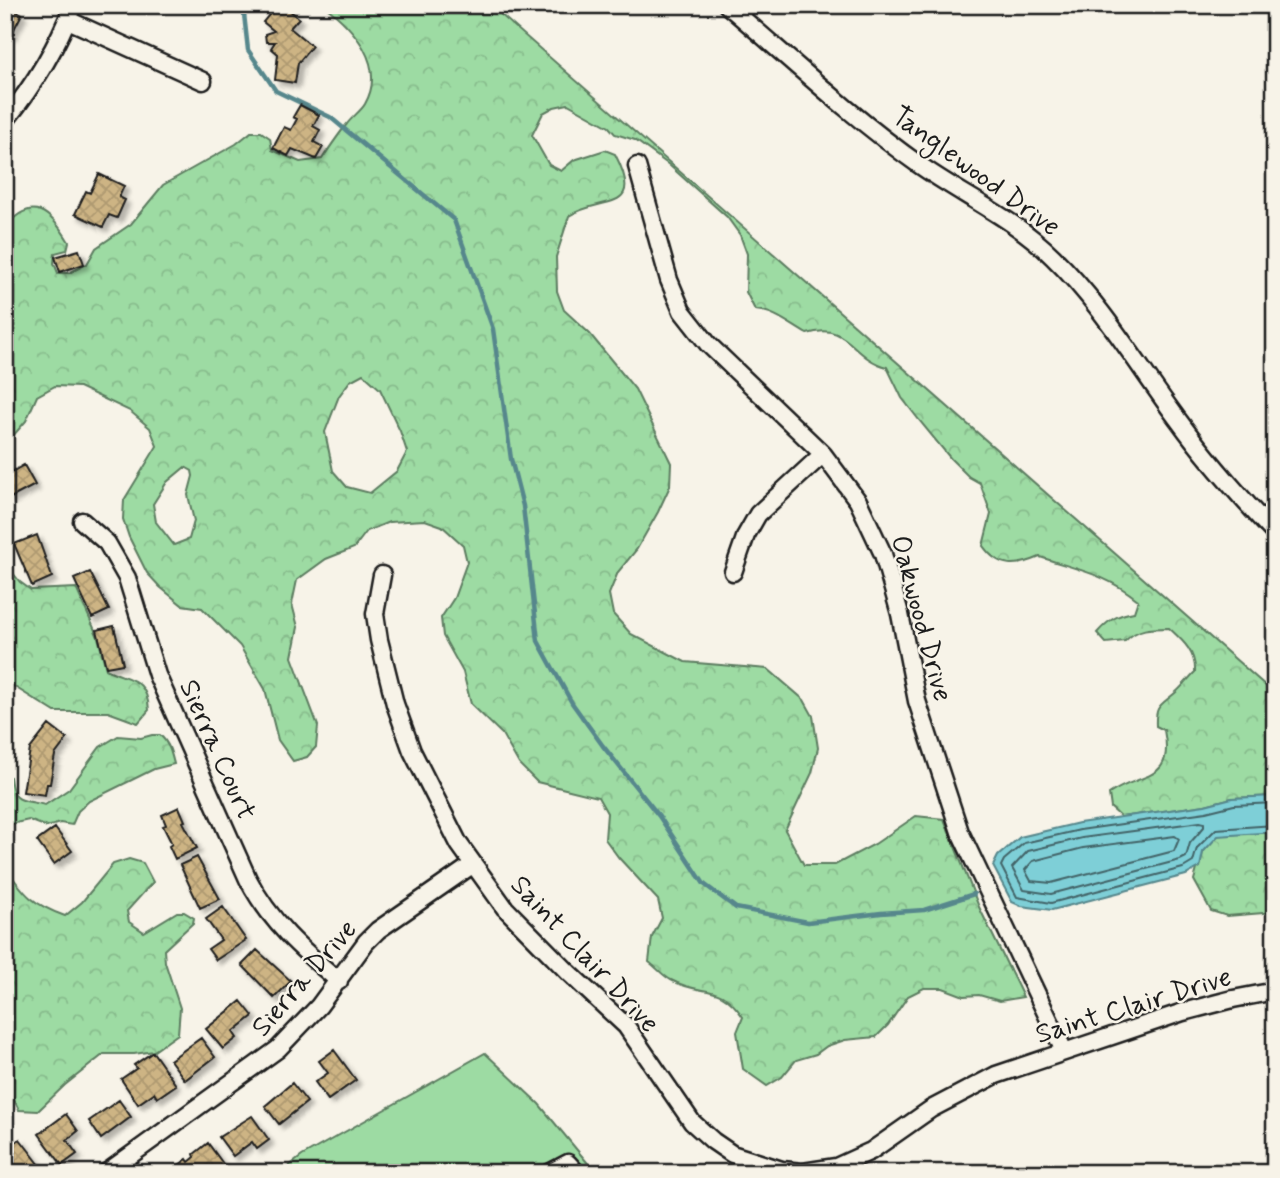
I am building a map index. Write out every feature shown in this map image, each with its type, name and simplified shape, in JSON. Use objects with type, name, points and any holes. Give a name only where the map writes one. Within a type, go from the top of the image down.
[{"type":"street","name":"Tanglewood Drive","points":[[727,5],[902,153],[1016,226],[1054,258],[1108,321],[1212,464],[1275,534]]},
{"type":"street","points":[[5,121],[39,75],[70,12],[203,81]]},
{"type":"street","name":"Oakwood Drive","points":[[637,166],[669,280],[682,311],[708,344],[823,454],[858,502],[883,554],[900,614],[918,701],[960,832],[1064,1051]]},
{"type":"street","points":[[733,572],[746,535],[758,514],[823,454]]},
{"type":"street","name":"Sierra Court","points":[[82,521],[107,542],[127,578],[157,675],[261,904],[288,936],[339,981]]},
{"type":"street","name":"Saint Clair Drive","points":[[382,575],[375,614],[395,704],[423,775],[472,865],[505,908],[626,1026],[692,1122],[722,1148],[757,1164],[803,1172],[847,1163],[871,1152],[931,1109],[980,1083],[1064,1051],[1183,1012],[1275,991]]},
{"type":"street","name":"Sierra Drive","points":[[106,1173],[265,1060],[302,1025],[378,930],[472,865]]},
{"type":"street","points":[[549,1173],[568,1163],[577,1173]]},
{"type":"green space","points":[[323,5],[490,5],[1275,694],[1275,796],[1232,798],[1205,805],[1121,817],[1111,808],[1109,794],[1153,774],[1165,760],[1164,730],[1156,726],[1156,714],[1162,704],[1195,672],[1188,647],[1169,628],[1145,630],[1135,633],[1125,641],[1106,643],[1097,633],[1113,619],[1134,612],[1138,600],[1103,578],[1040,557],[1016,564],[995,559],[983,546],[991,514],[980,483],[969,477],[951,459],[919,420],[902,398],[887,367],[865,356],[832,332],[807,334],[775,315],[755,310],[746,292],[747,254],[740,235],[727,217],[669,165],[635,140],[615,134],[609,127],[568,104],[543,113],[532,135],[549,165],[561,171],[574,160],[605,150],[615,154],[626,186],[623,194],[616,200],[569,216],[556,257],[557,291],[564,310],[590,334],[635,389],[671,463],[670,486],[658,512],[637,549],[618,572],[609,594],[613,614],[631,634],[685,662],[768,669],[804,700],[813,716],[818,748],[812,773],[785,830],[804,865],[835,865],[875,844],[916,816],[944,819],[979,907],[1023,997],[1000,1001],[979,995],[964,996],[943,988],[924,988],[908,996],[876,1037],[845,1040],[827,1046],[816,1054],[796,1060],[782,1077],[767,1086],[743,1069],[737,1032],[743,1017],[734,1006],[718,994],[671,980],[649,962],[652,937],[662,918],[658,900],[605,839],[607,813],[598,797],[537,782],[519,764],[502,734],[471,704],[463,672],[443,636],[441,618],[454,598],[467,562],[463,545],[442,526],[425,520],[389,522],[367,531],[354,548],[326,559],[297,580],[292,604],[298,627],[292,657],[318,726],[316,747],[307,757],[293,761],[278,740],[265,689],[240,646],[202,608],[182,605],[160,587],[147,573],[129,537],[123,519],[124,500],[157,446],[150,428],[130,411],[79,387],[55,386],[37,396],[26,421],[5,445],[5,228],[24,212],[40,211],[48,215],[69,242],[67,250],[55,253],[54,263],[58,273],[69,273],[87,264],[96,248],[131,224],[163,185],[236,144],[251,132],[261,132],[270,138],[272,150],[300,162],[322,159],[349,121],[363,107],[371,89],[372,75],[364,48]],"holes":[[[363,374],[380,389],[407,452],[397,471],[370,493],[347,487],[333,471],[325,432],[339,396],[350,381]],[[185,467],[192,471],[193,476],[188,495],[194,521],[189,539],[174,545],[156,522],[153,504],[167,482]]]},
{"type":"green space","points":[[5,563],[20,582],[31,590],[76,588],[98,637],[106,669],[135,681],[145,691],[149,710],[138,723],[108,712],[55,712],[5,681]]},
{"type":"green space","points":[[160,735],[166,741],[174,764],[154,769],[89,801],[78,811],[72,825],[60,823],[47,827],[29,820],[11,824],[5,832],[5,775],[10,777],[17,797],[45,805],[69,789],[100,747],[118,736],[141,738]]},
{"type":"green space","points":[[1275,832],[1275,912],[1227,916],[1211,911],[1194,880],[1203,852],[1218,835]]},
{"type":"green space","points":[[129,859],[143,863],[153,882],[127,911],[129,922],[144,932],[177,912],[184,912],[194,918],[193,923],[164,950],[165,962],[180,1008],[178,1034],[154,1051],[104,1054],[38,1111],[19,1110],[10,1092],[5,1064],[5,867],[30,898],[65,916],[82,902],[113,864]]},
{"type":"green space","points":[[485,1053],[539,1104],[596,1173],[280,1173],[302,1156]]},
{"type":"water","points":[[1275,796],[1275,832],[1218,836],[1203,852],[1200,867],[1186,875],[1052,910],[1021,906],[1012,902],[993,866],[998,856],[1020,837],[1079,823],[1205,805],[1232,798]]},
{"type":"building","points":[[5,5],[10,5],[9,7],[22,14],[11,35],[5,32]]},
{"type":"building","points":[[277,5],[288,5],[291,8],[289,10],[299,18],[290,28],[312,46],[298,63],[295,83],[275,80],[278,54],[271,48],[275,42],[266,42],[265,34],[274,31],[263,22]]},
{"type":"building","points":[[300,105],[319,115],[313,126],[320,130],[314,142],[323,147],[316,159],[292,149],[288,156],[273,148],[284,127],[291,130],[297,119],[293,117]]},
{"type":"building","points":[[99,174],[124,186],[119,197],[125,200],[117,218],[109,215],[103,227],[75,214],[86,191],[90,193]]},
{"type":"building","points":[[79,250],[84,264],[60,272],[55,257]]},
{"type":"building","points":[[24,465],[35,485],[5,501],[5,476]]},
{"type":"building","points":[[37,535],[52,577],[32,586],[14,544]]},
{"type":"building","points":[[90,572],[109,610],[92,618],[74,579]]},
{"type":"building","points":[[114,626],[123,664],[106,667],[97,630]]},
{"type":"building","points":[[49,725],[67,739],[55,755],[50,784],[47,784],[45,795],[23,792],[30,749]]},
{"type":"building","points":[[179,807],[185,821],[183,822],[197,848],[175,859],[169,846],[172,844],[163,826],[166,825],[162,815]]},
{"type":"building","points":[[55,828],[72,851],[54,864],[37,841]]},
{"type":"building","points":[[197,857],[220,899],[200,908],[180,865]]},
{"type":"building","points":[[223,907],[246,940],[216,960],[208,949],[221,940],[206,919]]},
{"type":"building","points":[[257,950],[291,981],[274,998],[242,965]]},
{"type":"building","points":[[241,1001],[253,1016],[233,1032],[237,1038],[223,1049],[206,1029]]},
{"type":"building","points":[[201,1038],[215,1057],[185,1080],[170,1060]]},
{"type":"building","points":[[334,1050],[356,1080],[328,1100],[315,1082],[328,1073],[319,1061]]},
{"type":"building","points":[[153,1052],[176,1085],[157,1098],[154,1093],[138,1104],[121,1079],[137,1068],[134,1065]]},
{"type":"building","points":[[292,1083],[307,1102],[279,1124],[265,1106]]},
{"type":"building","points":[[119,1100],[131,1117],[101,1139],[89,1121]]},
{"type":"building","points":[[66,1114],[78,1131],[67,1140],[77,1154],[62,1165],[39,1134]]},
{"type":"building","points":[[252,1116],[269,1140],[257,1149],[252,1142],[233,1156],[219,1137]]},
{"type":"building","points":[[20,1139],[46,1173],[16,1173],[5,1161],[5,1150]]},
{"type":"building","points":[[208,1143],[229,1172],[172,1173],[171,1171],[187,1159],[189,1162],[195,1157],[194,1154]]},
{"type":"waterway","points":[[243,5],[248,50],[276,91],[330,117],[454,220],[493,329],[511,459],[523,506],[538,641],[572,703],[659,816],[704,884],[736,908],[808,922],[924,910],[974,894]]}]
